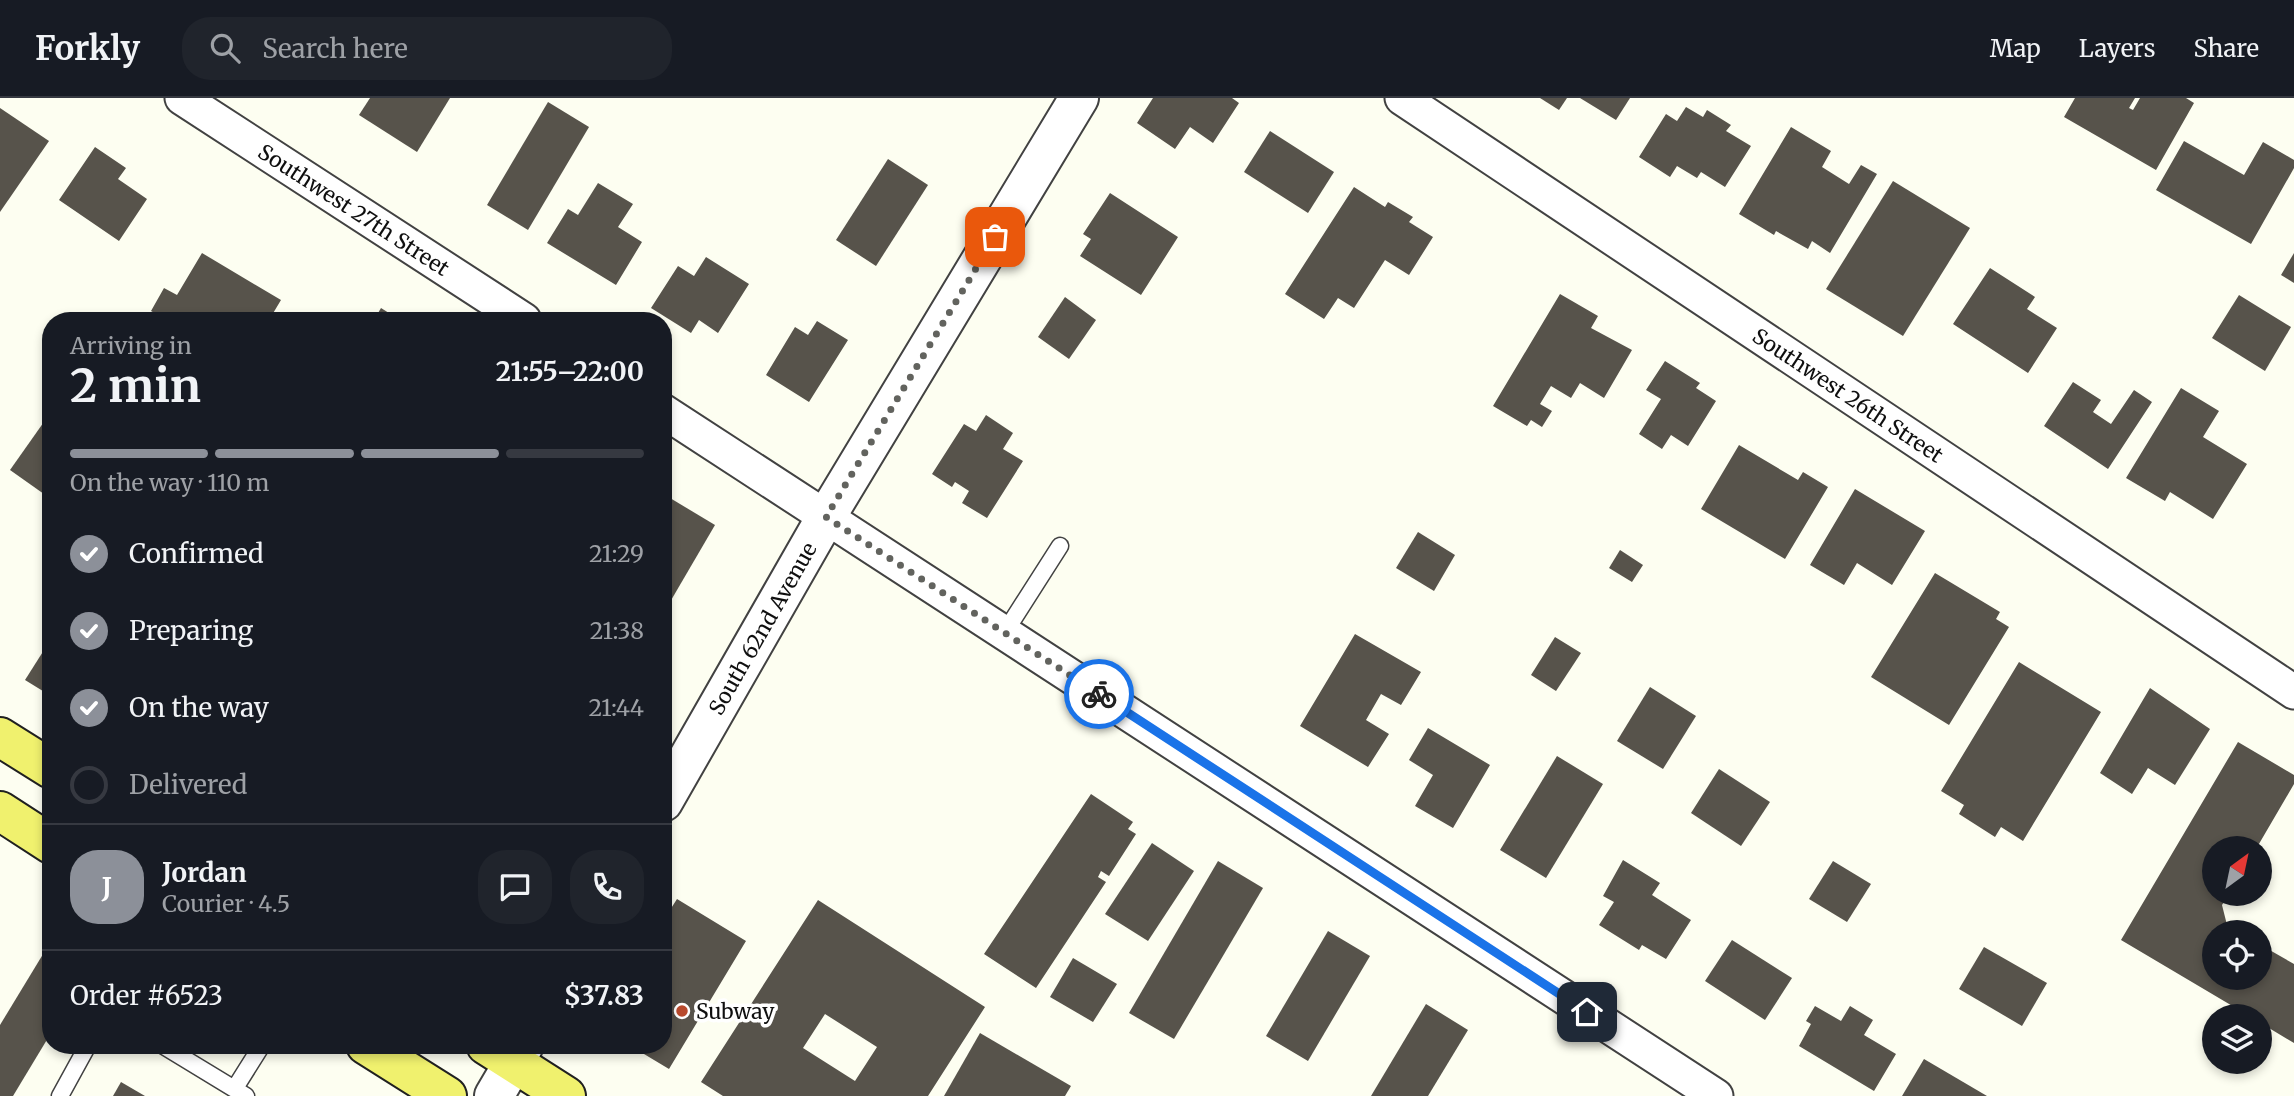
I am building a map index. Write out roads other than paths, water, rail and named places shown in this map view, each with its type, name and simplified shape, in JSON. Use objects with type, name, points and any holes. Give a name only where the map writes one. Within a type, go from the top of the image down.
[{"type":"main road","points":[[0,737],[42,763]]},
{"type":"main road","points":[[0,811],[42,838]]},
{"type":"main road","points":[[380,1054],[447,1096]]},
{"type":"main road","points":[[512,1054],[565,1096]]},
{"type":"street","name":"Southwest 27th Street","points":[[182,98],[512,312]]},
{"type":"street","name":"South 62nd Avenue","points":[[672,786],[826,517],[1079,98]]},
{"type":"street","name":"Southwest 26th Street","points":[[1402,98],[2294,692]]},
{"type":"street","points":[[672,417],[1005,632],[1704,1093]]},
{"type":"street","points":[[494,1096],[507,1054]]},
{"type":"lane","points":[[1005,632],[1060,546]]},
{"type":"lane","points":[[60,1096],[83,1054]]},
{"type":"lane","points":[[177,1054],[241,1092],[258,1054]]},
{"type":"place","name":"Subway","points":[[682,1011]]}]
